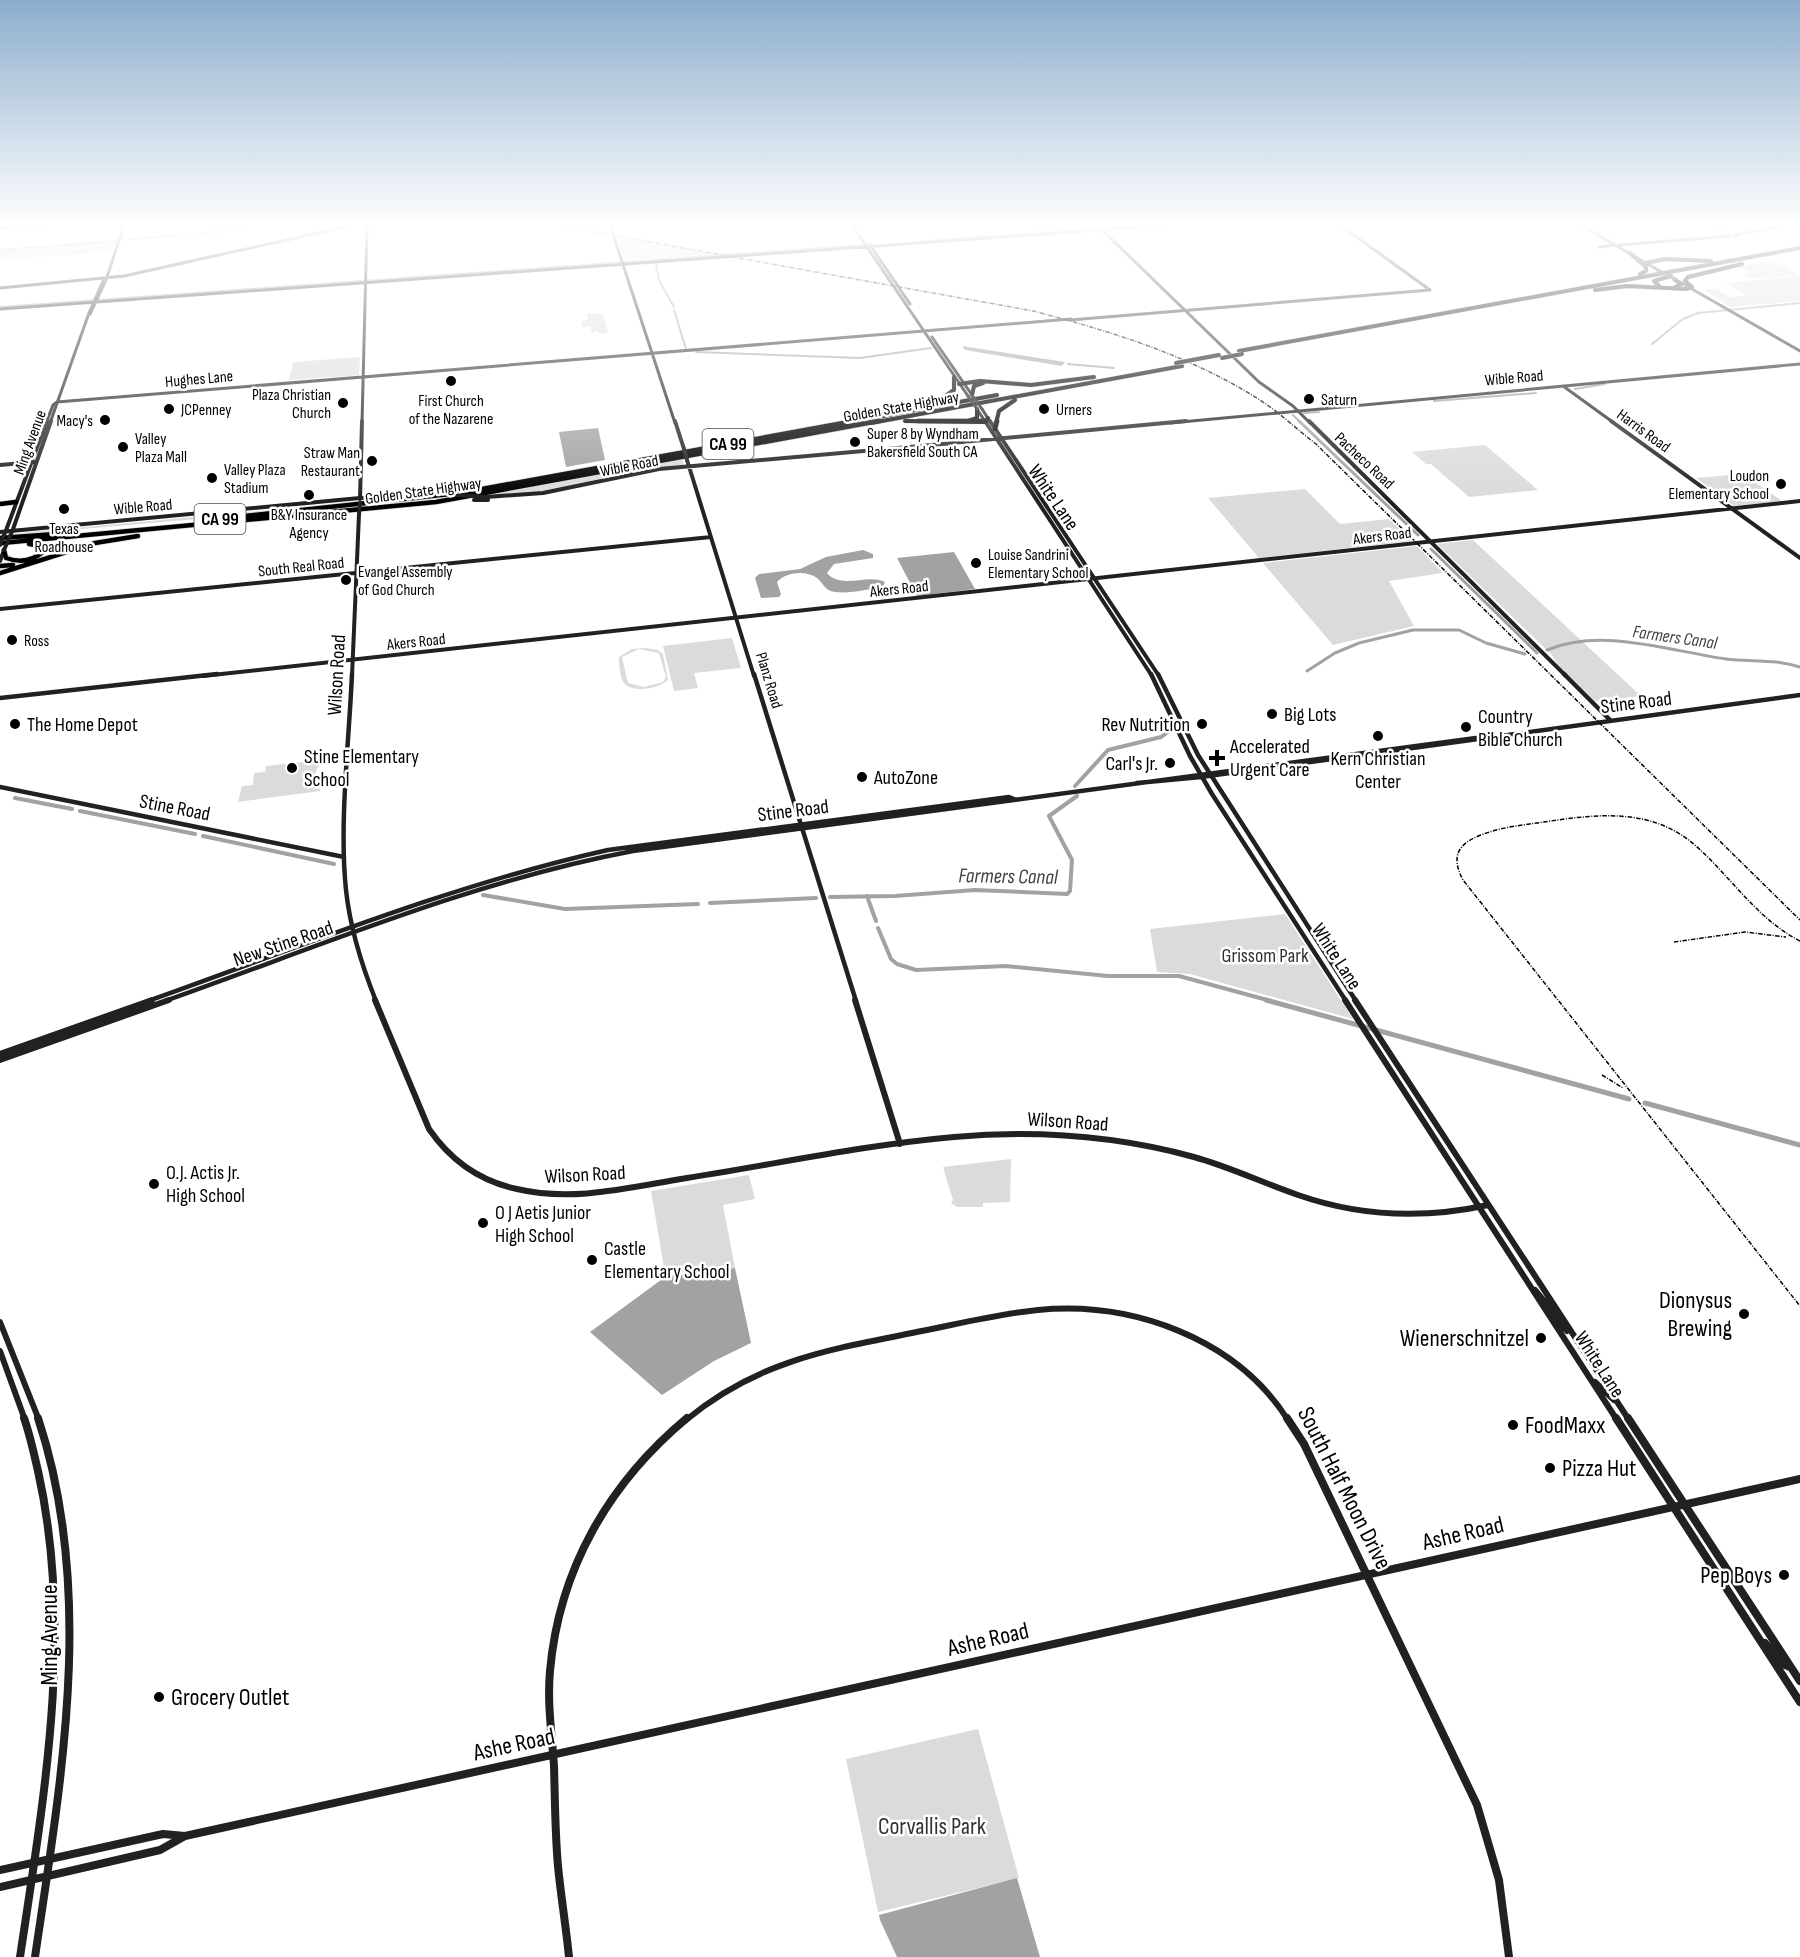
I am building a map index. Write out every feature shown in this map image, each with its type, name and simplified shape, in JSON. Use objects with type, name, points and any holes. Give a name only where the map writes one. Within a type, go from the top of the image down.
[{"type":"highway","name":"Golden State Highway","points":[[2,542],[441,496],[854,422],[969,397],[1182,366],[1439,316]]},
{"type":"highway","name":"Golden State Highway","points":[[2,542],[239,522],[445,501],[981,403],[1192,360],[1220,357]]},
{"type":"highway","points":[[854,422],[939,402],[954,390],[954,377]]},
{"type":"highway","points":[[961,383],[1031,385],[1098,379]]},
{"type":"highway","points":[[995,429],[997,412],[1011,402],[1098,379]]},
{"type":"highway","points":[[981,384],[996,384],[1003,389],[998,393],[969,397],[974,386],[981,384]]},
{"type":"highway","points":[[979,409],[977,418],[967,422],[951,420],[944,415],[952,410],[981,403]]},
{"type":"highway","points":[[834,430],[908,421],[986,420]]},
{"type":"highway","points":[[0,503],[16,502]]},
{"type":"highway","points":[[0,573],[24,564],[113,540],[239,522]]},
{"type":"highway","points":[[2,542],[40,545],[45,549],[36,557],[18,561],[6,559],[2,542]]},
{"type":"highway","points":[[0,566],[24,564]]},
{"type":"street","name":"Ming Avenue","points":[[2,542],[12,532],[89,316]]},
{"type":"street","name":"Wilson Road","points":[[365,316],[360,500],[344,885],[352,931],[434,1138],[457,1162],[496,1184],[539,1194],[582,1195],[900,1144],[955,1136],[1004,1133],[1087,1137],[1145,1146],[1193,1157],[1311,1199],[1357,1211],[1424,1215],[1488,1205]]},
{"type":"street","name":"Planz Road","points":[[641,316],[900,1144]]},
{"type":"street","name":"White Lane","points":[[915,316],[936,350],[951,365],[969,397],[1023,471],[1043,511],[1154,679],[1200,775],[1799,1700]]},
{"type":"street","name":"White Lane","points":[[917,316],[954,377],[961,383]]},
{"type":"street","name":"Hughes Lane","points":[[57,402],[1105,316]]},
{"type":"street","name":"Pacheco Road","points":[[1192,316],[1259,382],[1297,410],[1543,650],[1610,720]]},
{"type":"street","points":[[1739,316],[1800,349]]},
{"type":"street","points":[[1740,316],[1757,323]]},
{"type":"street","points":[[1744,316],[1800,349]]},
{"type":"street","name":"Wible Road","points":[[1297,410],[1800,363]]},
{"type":"street","name":"Wible Road","points":[[2,542],[12,532],[427,495],[486,497],[539,494],[636,472],[1800,363]]},
{"type":"street","points":[[1615,381],[1638,377]]},
{"type":"street","name":"Harris Road","points":[[1563,385],[1800,558]]},
{"type":"street","points":[[1363,405],[1383,401]]},
{"type":"street","name":"Ming Avenue","points":[[0,561],[2,542],[22,483],[53,405],[57,402]]},
{"type":"street","points":[[48,417],[52,418],[52,422]]},
{"type":"street","name":"White Lane","points":[[986,420],[995,429],[1010,461],[1028,488],[1050,511],[1147,655],[1171,696],[1208,773],[1237,819],[1800,1681]]},
{"type":"street","name":"Wible Road","points":[[998,438],[1063,432]]},
{"type":"street","points":[[1024,437],[1034,434]]},
{"type":"street","points":[[40,440],[44,445]]},
{"type":"street","points":[[1010,461],[1023,471]]},
{"type":"street","points":[[0,465],[37,462]]},
{"type":"street","name":"Wible Road","points":[[427,495],[474,500],[541,497],[623,477],[689,467]]},
{"type":"street","points":[[22,483],[27,490]]},
{"type":"street","points":[[16,502],[23,501]]},
{"type":"street","name":"Akers Road","points":[[0,698],[1800,501]]},
{"type":"street","points":[[1043,511],[1057,522]]},
{"type":"street","name":"Wible Road","points":[[0,532],[2,542]]},
{"type":"street","name":"South Real Road","points":[[0,609],[711,537]]},
{"type":"street","points":[[1131,642],[1147,655]]},
{"type":"street","points":[[1141,657],[1146,658],[1159,675]]},
{"type":"street","points":[[1154,679],[1171,696]]},
{"type":"street","name":"Stine Road","points":[[801,826],[939,811],[1135,783],[1145,784],[1287,761],[1800,695]]},
{"type":"street","points":[[1176,723],[1181,727],[1186,738],[1191,740]]},
{"type":"street","name":"Stine Road","points":[[1208,773],[1257,769],[1318,761],[1370,750],[1476,738]]},
{"type":"street","points":[[1257,769],[1287,761]]},
{"type":"street","name":"Stine Road","points":[[0,787],[344,857]]},
{"type":"street","name":"Stine Road","points":[[577,858],[1009,797],[1014,799]]},
{"type":"street","points":[[939,811],[965,803]]},
{"type":"street","points":[[1219,805],[1237,819]]},
{"type":"street","name":"New Stine Road","points":[[0,1054],[352,931],[577,858]]},
{"type":"street","name":"New Stine Road","points":[[0,1060],[352,931]]},
{"type":"street","points":[[1321,962],[1339,983],[1345,986]]},
{"type":"street","points":[[1349,1005],[1366,1017]]},
{"type":"street","points":[[1391,1071],[1398,1074],[1417,1096]]},
{"type":"street","points":[[1534,1290],[1539,1292],[1555,1314],[1562,1318]]},
{"type":"street","name":"South Half Moon Drive","points":[[569,1957],[557,1853],[550,1669],[561,1604],[572,1571],[592,1527],[628,1474],[677,1425],[732,1387],[795,1359],[881,1339],[1038,1310],[1068,1307],[1130,1314],[1169,1325],[1195,1337],[1251,1374],[1288,1416],[1305,1444],[1477,1805],[1497,1870],[1507,1923],[1509,1957]]},
{"type":"street","points":[[1552,1319],[1564,1327],[1588,1358]]},
{"type":"street","name":"Ming Avenue","points":[[0,1322],[33,1399],[44,1435],[60,1503],[68,1570],[70,1647],[68,1711],[35,1957]]},
{"type":"street","name":"Ming Avenue","points":[[0,1351],[22,1404],[37,1458],[48,1508],[55,1574],[57,1651],[54,1715],[20,1957]]},
{"type":"street","points":[[1584,1370],[1610,1398],[1616,1400]]},
{"type":"street","points":[[1608,1406],[1616,1409],[1638,1434]]},
{"type":"street","name":"Ashe Road","points":[[0,1887],[160,1850],[185,1836],[1800,1479]]},
{"type":"street","points":[[1749,1623],[1783,1664],[1791,1667]]},
{"type":"street","name":"Ashe Road","points":[[0,1870],[163,1834],[185,1836]]},
{"type":"green space","points":[[587,316],[604,316],[608,333],[599,334],[598,331],[592,332],[590,326],[583,327],[581,321],[588,320]]},
{"type":"green space","points":[[360,357],[359,375],[289,380],[293,362]]},
{"type":"green space","points":[[1485,445],[1538,490],[1469,497],[1431,464],[1426,464],[1412,452]]},
{"type":"green space","points":[[682,459],[684,465],[615,475],[537,494],[482,496]]},
{"type":"green space","points":[[1743,474],[1782,501],[1734,506],[1696,478]]},
{"type":"green space","points":[[1305,489],[1340,524],[1389,519],[1412,541],[1259,558],[1208,498]]},
{"type":"green space","points":[[356,502],[355,505],[15,535],[19,533]]},
{"type":"green space","points":[[1473,540],[1641,696],[1595,701],[1558,665],[1551,654],[1437,544]]},
{"type":"green space","points":[[1417,546],[1443,573],[1389,581],[1414,626],[1333,645],[1263,563]]},
{"type":"green space","points":[[732,638],[741,668],[694,673],[698,688],[674,691],[663,646]]},
{"type":"green space","points":[[646,648],[658,650],[663,654],[668,680],[659,685],[648,688],[636,689],[626,685],[621,676],[619,657],[632,649]],"holes":[[[639,649],[659,653],[666,677],[663,682],[644,687],[628,683],[622,657]]]},
{"type":"green space","points":[[327,758],[317,768],[314,778],[320,778],[320,791],[238,802],[242,786],[253,785],[254,773],[265,772],[266,766],[311,761],[314,763]]},
{"type":"green space","name":"Grissom Park","points":[[1285,914],[1353,1019],[1190,974],[1157,972],[1150,929]]},
{"type":"green space","points":[[1011,1159],[1010,1202],[983,1203],[983,1207],[957,1207],[951,1203],[953,1200],[943,1167]]},
{"type":"green space","points":[[749,1175],[755,1199],[723,1205],[735,1268],[666,1279],[651,1191]]},
{"type":"green space","name":"Corvallis Park","points":[[978,1729],[1019,1878],[878,1912],[846,1759]]},
{"type":"shaded area","points":[[962,346],[1065,362],[1062,366],[965,350]]},
{"type":"shaded area","points":[[598,428],[605,460],[566,467],[559,432]]},
{"type":"shaded area","points":[[863,550],[873,554],[873,558],[834,564],[827,573],[833,578],[847,581],[878,580],[885,582],[883,587],[853,592],[835,592],[827,589],[812,575],[796,573],[777,582],[781,594],[779,597],[761,598],[755,578],[759,574],[800,569],[826,557]]},
{"type":"shaded area","points":[[954,552],[975,589],[917,596],[897,558]]},
{"type":"shaded area","points":[[735,1268],[751,1343],[714,1361],[662,1395],[590,1332],[665,1277]]},
{"type":"shaded area","points":[[1017,1878],[1040,1957],[897,1957],[879,1915]]},
{"type":"waterway","points":[[676,316],[686,349]]},
{"type":"waterway","points":[[1652,344],[1683,319],[1690,316]]},
{"type":"waterway","points":[[696,352],[860,358],[931,348]]},
{"type":"waterway","points":[[1068,364],[1114,368]]},
{"type":"waterway","points":[[1575,389],[1605,384]]},
{"type":"waterway","points":[[1434,401],[1536,393]]},
{"type":"waterway","points":[[1304,413],[1319,412]]},
{"type":"waterway","points":[[1293,415],[1299,421]]},
{"type":"waterway","points":[[1299,421],[1418,535]]},
{"type":"waterway","points":[[1431,549],[1537,653]]},
{"type":"waterway","name":"Farmers Canal","points":[[1307,671],[1335,653],[1359,643],[1413,630],[1459,630],[1486,643],[1525,654]]},
{"type":"waterway","name":"Farmers Canal","points":[[1547,650],[1568,643],[1613,641],[1726,659],[1773,662],[1800,667]]},
{"type":"waterway","name":"Farmers Canal","points":[[1075,786],[1108,750],[1161,737],[1172,729]]},
{"type":"waterway","name":"Farmers Canal","points":[[867,896],[975,890],[1067,894],[1070,891],[1072,860],[1049,816],[1077,796]]},
{"type":"waterway","points":[[15,798],[72,809]]},
{"type":"waterway","points":[[80,811],[195,834]]},
{"type":"waterway","points":[[203,836],[334,864]]},
{"type":"waterway","points":[[483,895],[565,909],[698,904]]},
{"type":"waterway","points":[[830,897],[867,896]]},
{"type":"waterway","points":[[867,896],[876,921]]},
{"type":"waterway","points":[[710,903],[816,898]]},
{"type":"waterway","points":[[878,928],[891,959],[897,964],[916,970],[1006,966],[1108,976],[1179,976],[1271,1001]]},
{"type":"waterway","points":[[1266,1000],[1629,1099]]},
{"type":"waterway","points":[[1645,1103],[1800,1145]]},
{"type":"railway","points":[[1052,316],[1124,337],[1182,359],[1211,373],[1266,404],[1316,444],[1800,920]]},
{"type":"railway","points":[[1800,941],[1757,909],[1696,846],[1679,833],[1643,819],[1623,816],[1584,817],[1512,827],[1489,832],[1473,839],[1458,852],[1457,865],[1463,880],[1800,1306]]},
{"type":"railway","points":[[1674,942],[1745,932],[1786,937]]},
{"type":"railway","points":[[1602,1075],[1623,1088]]},
{"type":"place","name":"First Church of the Nazarene","points":[[451,381]]},
{"type":"place","name":"Saturn","points":[[1309,399]]},
{"type":"place","name":"Plaza Christian Church","points":[[343,403]]},
{"type":"place","name":"JCPenney","points":[[169,409]]},
{"type":"place","name":"Urners","points":[[1044,409]]},
{"type":"place","name":"Macy's","points":[[105,420]]},
{"type":"place","name":"Super 8 by Wyndham Bakersfield South CA","points":[[855,442]]},
{"type":"place","name":"Valley Plaza Mall","points":[[123,447]]},
{"type":"place","name":"Straw Man Restaurant","points":[[372,461]]},
{"type":"place","name":"Valley Plaza Stadium","points":[[212,478]]},
{"type":"place","name":"Loudon Elementary School","points":[[1781,484]]},
{"type":"place","name":"B&Y Insurance Agency","points":[[309,495]]},
{"type":"place","name":"Texas Roadhouse","points":[[64,509]]},
{"type":"place","name":"Louise Sandrini Elementary School","points":[[976,563]]},
{"type":"place","name":"Evangel Assembly of God Church","points":[[346,580]]},
{"type":"place","name":"Ross","points":[[12,640]]},
{"type":"place","name":"Big Lots","points":[[1272,714]]},
{"type":"place","name":"The Home Depot","points":[[15,724]]},
{"type":"place","name":"Rev Nutrition","points":[[1202,724]]},
{"type":"place","name":"Country Bible Church","points":[[1466,727]]},
{"type":"place","name":"Kern Christian Center","points":[[1378,736]]},
{"type":"place","name":"Accelerated Urgent Care","points":[[1217,758]]},
{"type":"place","name":"Carl's Jr.","points":[[1170,763]]},
{"type":"place","name":"Stine Elementary School","points":[[292,768]]},
{"type":"place","name":"AutoZone","points":[[862,777]]},
{"type":"place","name":"O.J. Actis Jr. High School","points":[[154,1184]]},
{"type":"place","name":"O J Aetis Junior High School","points":[[483,1223]]},
{"type":"place","name":"Castle Elementary School","points":[[592,1260]]},
{"type":"place","name":"Dionysus Brewing","points":[[1744,1314]]},
{"type":"place","name":"Wienerschnitzel","points":[[1541,1338]]},
{"type":"place","name":"FoodMaxx","points":[[1513,1425]]},
{"type":"place","name":"Pizza Hut","points":[[1550,1468]]},
{"type":"place","name":"Pep Boys","points":[[1784,1575]]},
{"type":"place","name":"Grocery Outlet","points":[[159,1697]]}]
